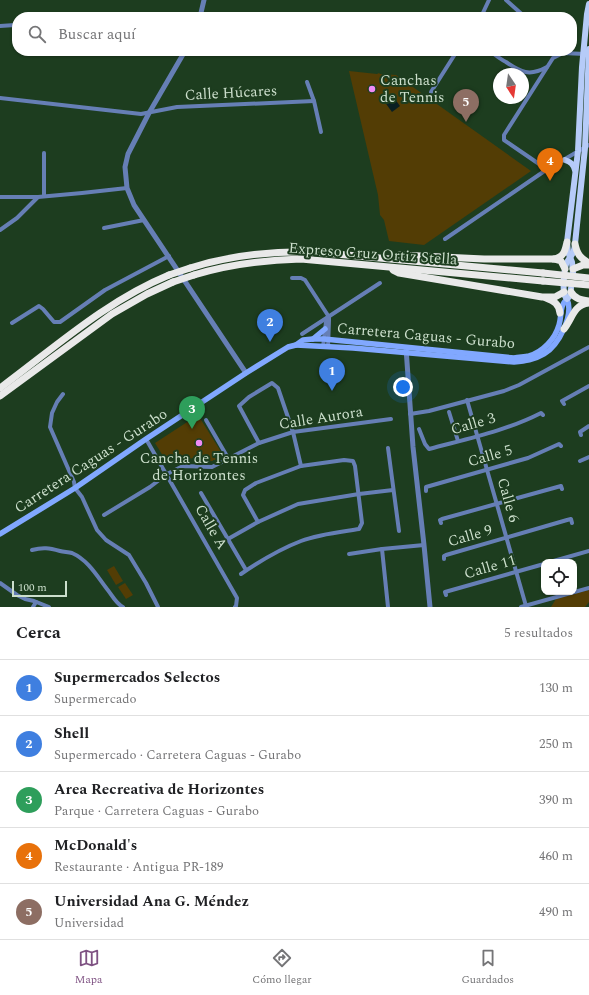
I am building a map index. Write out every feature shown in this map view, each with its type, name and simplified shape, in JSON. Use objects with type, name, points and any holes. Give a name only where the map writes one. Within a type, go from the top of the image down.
[{"type":"highway","points":[[554,260],[560,258],[564,254],[568,242]]},
{"type":"highway","points":[[575,244],[578,254],[589,264]]},
{"type":"highway","name":"Expreso Cruz Ortiz Stella","points":[[0,396],[112,314],[190,268],[234,257],[274,252],[314,252],[543,277],[589,285]]},
{"type":"highway","points":[[385,259],[400,256],[554,260],[561,261],[569,269],[589,264]]},
{"type":"highway","name":"Expreso Cruz Ortiz Stella","points":[[0,388],[112,305],[144,286],[234,265],[274,260],[314,260],[386,267],[543,277],[589,278]]},
{"type":"highway","points":[[386,267],[399,273],[542,297],[556,303],[560,313]]},
{"type":"highway","points":[[542,297],[555,297],[567,294],[589,302]]},
{"type":"highway","points":[[564,329],[578,306],[589,302]]},
{"type":"highway","points":[[0,400],[14,389],[21,380]]},
{"type":"main road","points":[[567,294],[569,269],[567,262],[574,253],[587,146],[586,54],[587,14],[589,4]]},
{"type":"main road","points":[[570,258],[568,252],[568,242],[576,174],[586,54],[589,49]]},
{"type":"main road","points":[[564,160],[571,162],[574,166],[576,174]]},
{"type":"main road","name":"Carretera Caguas - Gurabo","points":[[296,345],[303,340],[313,339],[514,362],[532,360],[546,353],[558,341],[566,324],[569,305],[567,294]]},
{"type":"main road","name":"Carretera Caguas - Gurabo","points":[[0,534],[75,488],[146,439],[288,347],[296,345],[406,350],[514,358],[530,356],[542,350],[553,339],[559,325],[562,305],[567,294]]},
{"type":"main road","points":[[313,339],[325,329]]},
{"type":"street","points":[[201,12],[204,0]]},
{"type":"street","points":[[483,12],[489,0]]},
{"type":"street","points":[[506,0],[519,12]]},
{"type":"street","points":[[0,26],[12,25]]},
{"type":"street","points":[[182,56],[149,113],[128,154],[125,167],[127,188],[134,205],[246,373]]},
{"type":"street","points":[[432,92],[454,56]]},
{"type":"street","points":[[497,56],[526,73],[539,72],[547,67]]},
{"type":"street","points":[[546,170],[504,140],[504,135],[553,58],[557,56]]},
{"type":"street","points":[[307,82],[314,101],[321,132]]},
{"type":"street","name":"Calle Húcares","points":[[0,98],[142,114],[177,107],[314,101]]},
{"type":"street","points":[[444,239],[546,170],[587,146]]},
{"type":"street","points":[[44,153],[44,196]]},
{"type":"street","points":[[0,197],[38,197],[127,188]]},
{"type":"street","points":[[0,230],[17,218],[38,197]]},
{"type":"street","points":[[104,228],[144,220]]},
{"type":"street","points":[[12,323],[38,306],[43,309],[54,322],[60,322],[105,290],[168,256]]},
{"type":"street","points":[[292,278],[301,278],[305,280],[329,317],[326,340]]},
{"type":"street","points":[[302,334],[380,283]]},
{"type":"street","points":[[326,347],[325,329],[326,322],[329,317]]},
{"type":"street","points":[[410,414],[429,411],[504,391],[519,385],[589,347]]},
{"type":"street","points":[[406,350],[413,447],[430,607]]},
{"type":"street","points":[[259,443],[239,406],[249,397],[272,383],[278,388],[293,432],[301,466]]},
{"type":"street","points":[[564,404],[562,402],[589,386]]},
{"type":"street","points":[[63,394],[52,413],[50,427],[74,482],[75,488],[82,497],[98,530],[106,540],[129,555],[158,606],[152,607]]},
{"type":"street","name":"Calle 6","points":[[467,400],[516,572],[523,606]]},
{"type":"street","points":[[450,412],[458,441]]},
{"type":"street","name":"Calle 3","points":[[419,429],[425,444],[429,449],[526,421],[541,413],[543,415]]},
{"type":"street","name":"Calle Aurora","points":[[104,515],[150,487],[167,474],[183,466],[212,467],[259,443],[293,432],[391,419]]},
{"type":"street","points":[[206,420],[228,458]]},
{"type":"street","points":[[581,435],[580,432],[589,426]]},
{"type":"street","name":"Calle A","points":[[146,439],[237,598],[235,607]]},
{"type":"street","name":"Calle 5","points":[[426,490],[426,487],[528,458],[559,444],[561,446]]},
{"type":"street","points":[[388,448],[399,530]]},
{"type":"street","points":[[580,461],[589,456]]},
{"type":"street","points":[[241,574],[281,550],[302,540],[359,529],[362,523],[355,465],[353,461],[344,460],[301,466],[256,483],[245,490],[243,495],[258,522]]},
{"type":"street","points":[[441,523],[440,520],[442,519],[561,486],[562,489]]},
{"type":"street","points":[[228,539],[258,522],[298,504],[393,490]]},
{"type":"street","points":[[201,493],[246,570]]},
{"type":"street","name":"Calle 9","points":[[444,559],[444,556],[446,555],[567,520],[571,519],[572,523]]},
{"type":"street","points":[[349,554],[424,545]]},
{"type":"street","points":[[32,550],[50,548],[70,552],[78,556],[92,568],[117,602],[123,607]]},
{"type":"street","points":[[382,549],[388,607]]},
{"type":"street","points":[[561,559],[589,551]]},
{"type":"street","name":"Calle 11","points":[[446,595],[445,592],[541,565]]},
{"type":"street","points":[[0,583],[25,599],[49,607]]},
{"type":"street","points":[[523,606],[589,588]]},
{"type":"street","points":[[33,607],[36,602]]},
{"type":"shaded area","points":[[349,71],[396,75],[531,171],[424,245],[389,241],[384,220],[380,215],[378,195]]},
{"type":"shaded area","points":[[198,415],[223,455],[213,461],[207,461],[206,459],[197,457],[168,464],[155,443]]},
{"type":"shaded area","points":[[114,566],[123,581],[116,585],[107,570]]},
{"type":"shaded area","points":[[125,583],[133,595],[126,599],[118,587]]},
{"type":"shaded area","points":[[589,590],[589,602],[585,607],[551,607],[556,599],[577,595],[577,593]]},
{"type":"water","points":[[392,95],[400,106],[392,112],[384,101]]},
{"type":"place","name":"Canchas de Tennis","points":[[372,89]]},
{"type":"place","name":"Universidad Ana G. Méndez","points":[[466,122]]},
{"type":"place","name":"McDonald's","points":[[550,181]]},
{"type":"place","name":"Shell","points":[[270,342]]},
{"type":"place","name":"Supermercados Selectos","points":[[332,391]]},
{"type":"place","name":"Area Recreativa de Horizontes","points":[[192,429]]},
{"type":"place","name":"Cancha de Tennis de Horizontes","points":[[199,443]]}]
